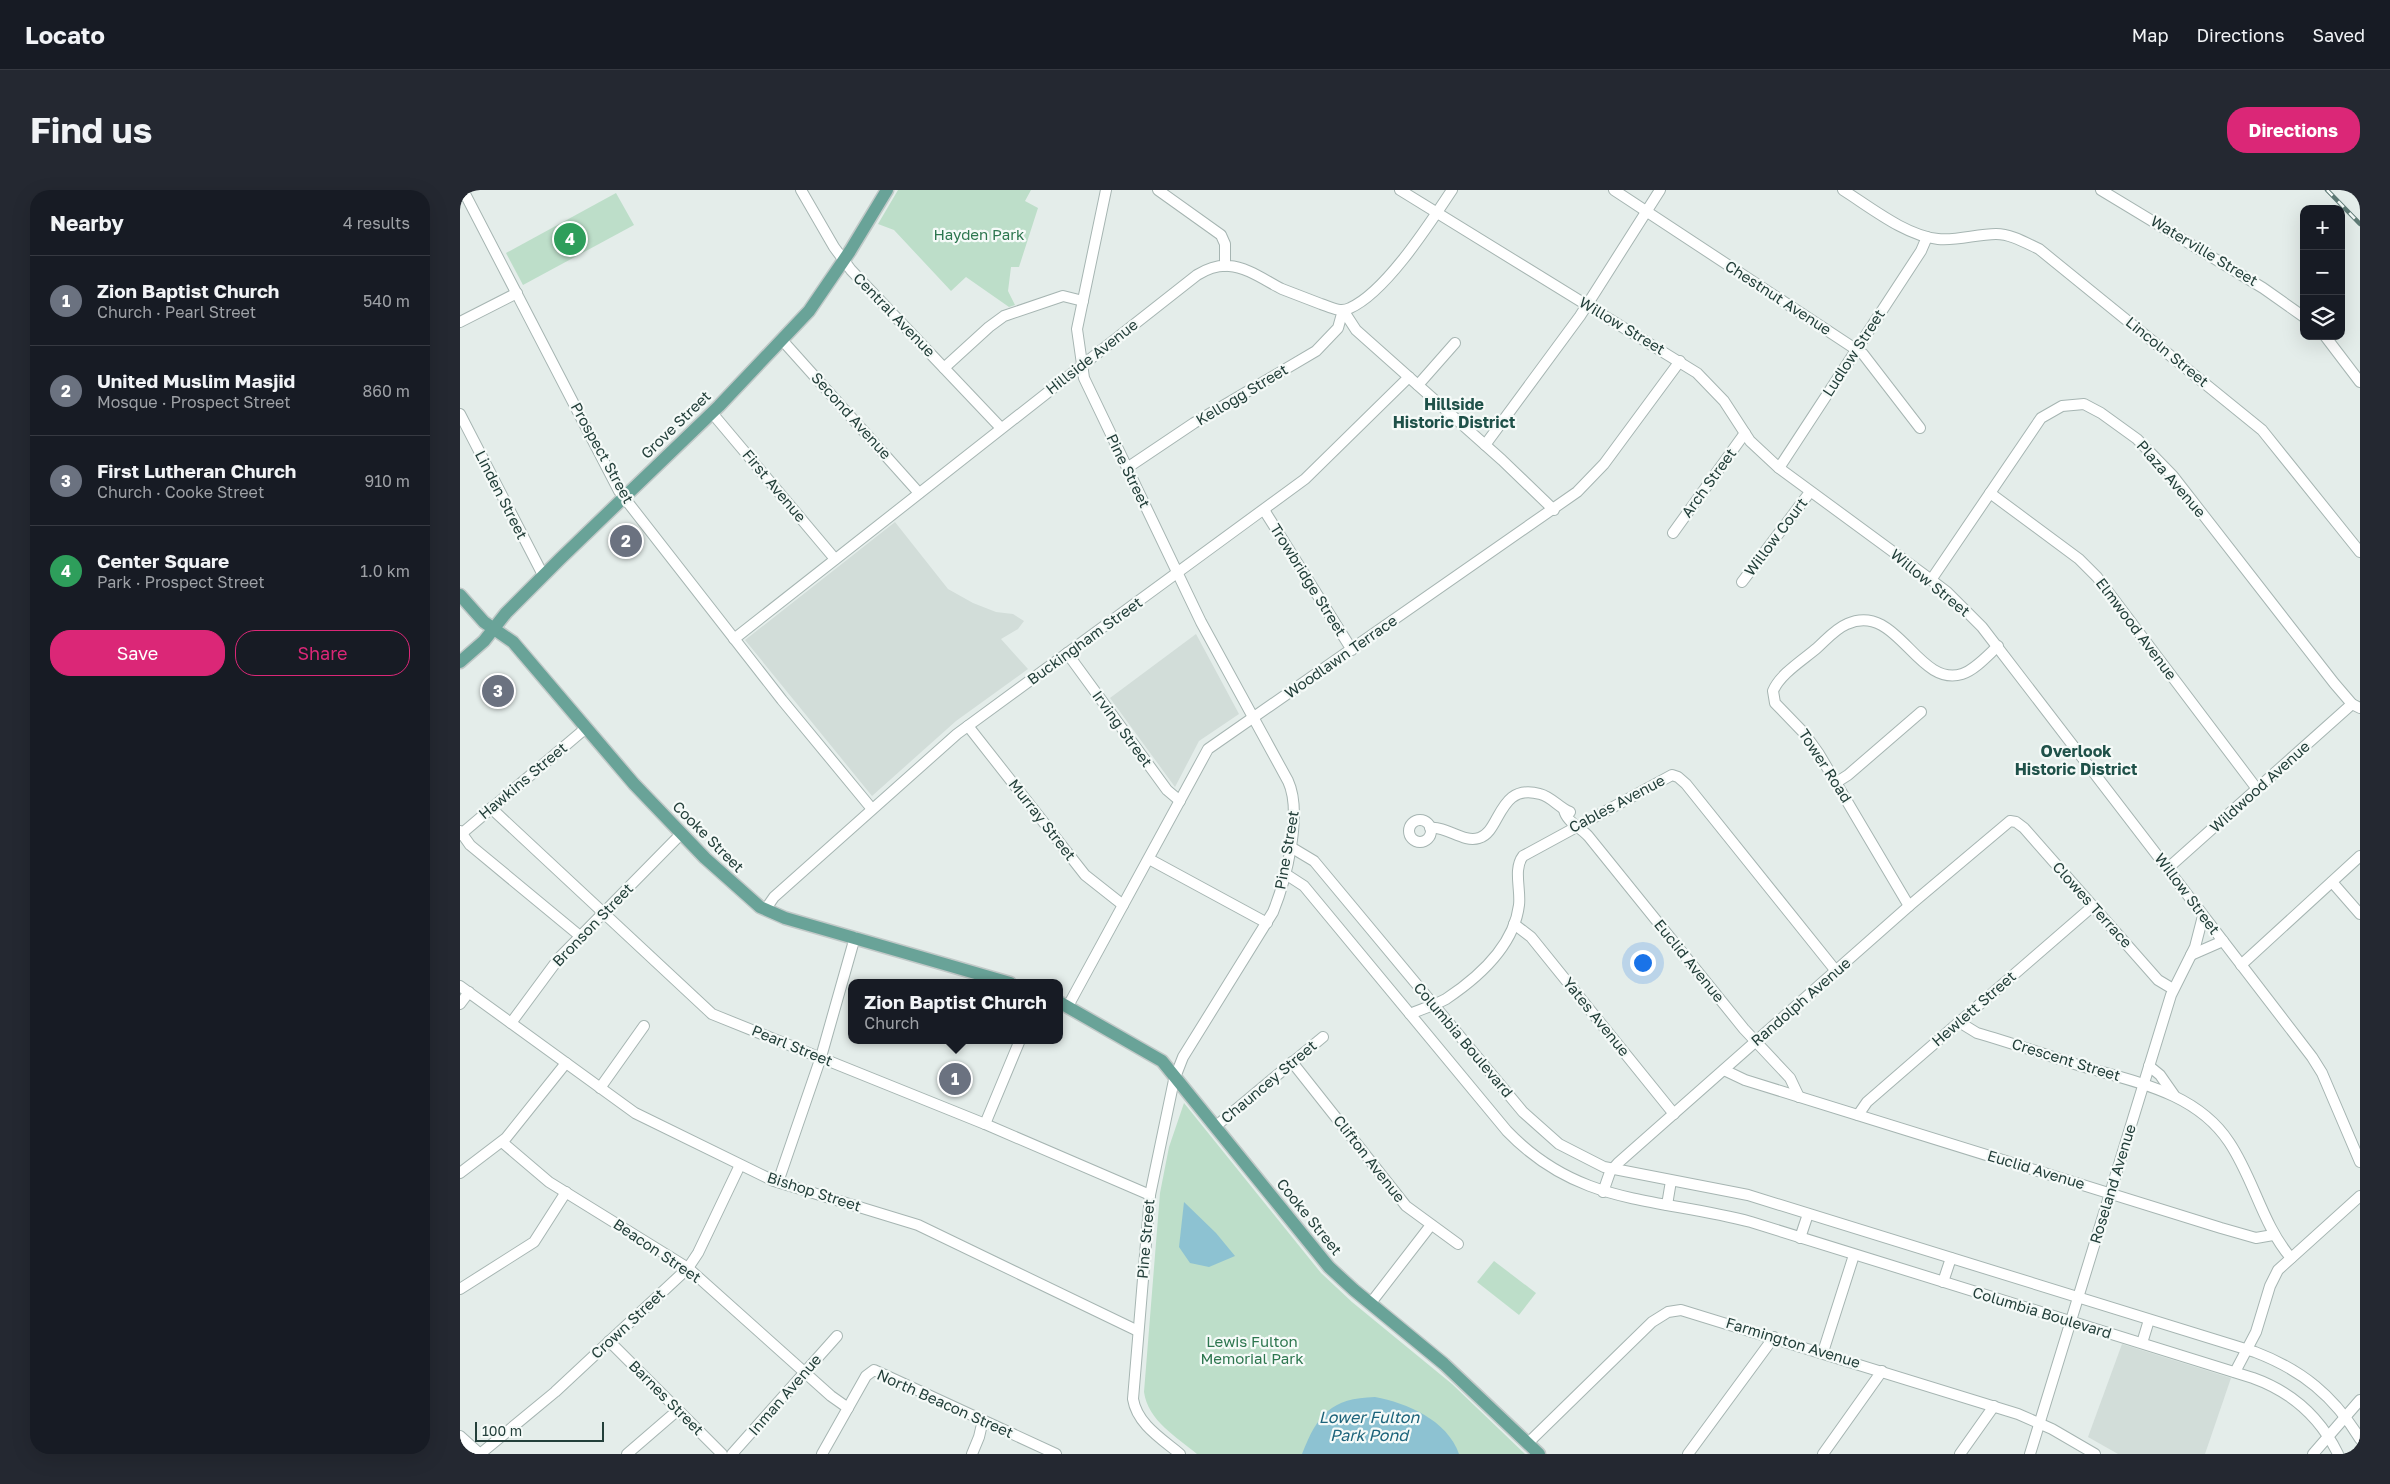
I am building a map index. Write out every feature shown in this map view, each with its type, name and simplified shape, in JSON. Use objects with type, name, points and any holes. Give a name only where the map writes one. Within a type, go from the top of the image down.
[{"type":"main road","name":"Grove Street","points":[[460,662],[483,642],[543,575],[712,413],[813,306],[844,261],[888,190]]},
{"type":"main road","name":"Cooke Street","points":[[460,595],[481,619],[518,648],[634,784],[681,834],[717,870],[765,910],[785,918],[997,979]]},
{"type":"main road","name":"Cooke Street","points":[[1063,1004],[1157,1056],[1216,1126],[1322,1259],[1370,1304],[1444,1364],[1539,1454]]},
{"type":"street","name":"Prospect Street","points":[[463,190],[624,498],[734,639],[872,809]]},
{"type":"street","name":"Central Avenue","points":[[801,190],[844,261],[1002,428]]},
{"type":"street","name":"Pine Street","points":[[1106,190],[1077,334],[1082,365],[1089,390],[1201,622],[1294,795],[1295,818],[1276,905],[1267,923],[1184,1057],[1175,1076],[1150,1194],[1133,1394],[1135,1408],[1146,1426],[1180,1454]]},
{"type":"street","points":[[1158,190],[1221,235],[1225,244],[1225,266],[1238,268],[1283,289],[1343,310],[1356,330],[1486,445],[1554,510]]},
{"type":"street","name":"Willow Street","points":[[1400,190],[1436,214],[1680,361],[1707,382],[1724,401],[1745,433],[1779,468],[1931,580],[1963,607],[1998,646],[2312,1057],[2322,1073],[2360,1162]]},
{"type":"street","points":[[1343,310],[1356,305],[1381,284],[1436,214],[1452,190]]},
{"type":"street","name":"Chestnut Avenue","points":[[1614,190],[1857,350],[1878,371],[1920,428]]},
{"type":"street","points":[[1486,445],[1588,304],[1660,190]]},
{"type":"street","name":"Lincoln Street","points":[[1843,190],[1906,229],[1927,237],[1940,239],[1997,234],[2020,240],[2039,250],[2262,430],[2360,552]]},
{"type":"street","name":"Waterville Street","points":[[2101,190],[2264,288],[2300,314]]},
{"type":"street","name":"Ludlow Street","points":[[1779,468],[1921,251],[1927,237]]},
{"type":"street","name":"Hillside Avenue","points":[[734,639],[1197,275],[1210,269],[1225,266]]},
{"type":"street","points":[[460,322],[516,293]]},
{"type":"street","points":[[944,368],[989,326],[1004,316],[1063,296],[1083,301]]},
{"type":"street","name":"Kellogg Street","points":[[1127,468],[1194,423],[1316,351],[1338,328],[1343,310]]},
{"type":"street","name":"Second Avenue","points":[[782,340],[919,493]]},
{"type":"street","points":[[2327,340],[2360,382]]},
{"type":"street","points":[[1418,385],[1455,343]]},
{"type":"street","name":"Woodlawn Terrace","points":[[1063,1004],[1123,905],[1208,749],[1554,510],[1577,492],[1599,471],[1680,361]]},
{"type":"street","name":"Buckingham Street","points":[[765,910],[774,897],[968,726],[1311,474],[1409,377]]},
{"type":"street","name":"Plaza Avenue","points":[[1931,580],[2041,418],[2062,406],[2084,404],[2101,413],[2138,439],[2173,476],[2356,706]]},
{"type":"street","name":"First Avenue","points":[[712,413],[835,559]]},
{"type":"street","name":"Linden Street","points":[[460,414],[543,575]]},
{"type":"street","name":"Arch Street","points":[[1672,533],[1745,433]]},
{"type":"street","name":"Willow Court","points":[[1742,582],[1810,492]]},
{"type":"street","name":"Elmwood Avenue","points":[[1990,493],[2079,559],[2098,577],[2257,789]]},
{"type":"street","name":"Trowbridge Street","points":[[1264,510],[1352,650]]},
{"type":"street","name":"Tower Road","points":[[1910,906],[1810,740],[1777,706],[1773,695],[1780,680],[1834,632],[1854,622],[1877,623],[1891,631],[1932,668],[1952,675],[1968,672],[1998,646]]},
{"type":"street","name":"Irving Street","points":[[1067,653],[1167,790],[1180,802]]},
{"type":"street","name":"Wildwood Avenue","points":[[2167,869],[2257,789],[2356,706]]},
{"type":"street","points":[[1837,782],[1848,775],[1921,712]]},
{"type":"street","name":"Murray Street","points":[[968,726],[1085,875],[1123,905]]},
{"type":"street","name":"Hawkins Street","points":[[460,833],[586,728]]},
{"type":"street","name":"Cables Avenue","points":[[1410,1014],[1447,998],[1494,958],[1504,945],[1514,924],[1519,904],[1518,866],[1521,859],[1530,851],[1670,775],[1678,777],[1836,971]]},
{"type":"street","name":"Euclid Avenue","points":[[1430,828],[1440,828],[1469,838],[1480,838],[1488,831],[1506,802],[1526,793],[1544,796],[1564,810],[1572,813],[1578,825],[1744,1029],[1790,1078],[1799,1097]]},
{"type":"street","name":"Pearl Street","points":[[491,808],[712,1014],[985,1124],[1150,1194]]},
{"type":"street","name":"Randolph Avenue","points":[[1603,1192],[1612,1170],[1910,906],[2010,822]]},
{"type":"street","name":"Clowes Terrace","points":[[2010,822],[2016,822],[2024,828],[2158,980],[2174,989]]},
{"type":"street","points":[[460,833],[470,845],[580,936]]},
{"type":"street","name":"Bronson Street","points":[[511,1023],[556,962],[681,834]]},
{"type":"street","name":"Columbia Boulevard","points":[[1290,846],[1314,861],[1531,1121],[1572,1152],[1612,1170],[1732,1191],[2280,1362],[2303,1375],[2326,1394],[2345,1417],[2360,1440]]},
{"type":"street","points":[[2241,965],[2360,856]]},
{"type":"street","points":[[1149,859],[1267,923]]},
{"type":"street","name":"Columbia Boulevard","points":[[1284,873],[1304,886],[1514,1138],[1558,1172],[1603,1192],[1730,1216],[2264,1382],[2288,1395],[2314,1416],[2328,1435],[2338,1454]]},
{"type":"street","points":[[2332,882],[2360,914]]},
{"type":"street","name":"Hewlett Street","points":[[1858,1115],[1867,1102],[2094,906]]},
{"type":"street","name":"Roseland Avenue","points":[[2030,1454],[2149,1066],[2174,989],[2191,955],[2203,916]]},
{"type":"street","name":"Yates Avenue","points":[[1514,924],[1531,937],[1674,1114]]},
{"type":"street","points":[[778,1182],[821,1057],[855,937]]},
{"type":"street","points":[[2191,955],[2222,941]]},
{"type":"street","points":[[460,1004],[464,989]]},
{"type":"street","name":"Bishop Street","points":[[464,989],[640,1116],[778,1182],[918,1225],[1138,1331]]},
{"type":"street","name":"Crescent Street","points":[[1959,1022],[1976,1033],[2144,1084],[2174,1096],[2206,1116],[2229,1141],[2243,1165],[2273,1235],[2291,1258]]},
{"type":"street","points":[[600,1088],[644,1026]]},
{"type":"street","name":"Chauncey Street","points":[[1216,1126],[1323,1037]]},
{"type":"street","points":[[985,1124],[1018,1044]]},
{"type":"street","name":"Clifton Avenue","points":[[1292,1062],[1406,1206],[1458,1244]]},
{"type":"street","points":[[460,1173],[502,1142],[519,1124],[566,1063]]},
{"type":"street","name":"Crescent Street","points":[[2149,1066],[2160,1075],[2174,1096]]},
{"type":"street","name":"Euclid Avenue","points":[[1724,1070],[1738,1078],[2250,1236],[2260,1238],[2273,1235]]},
{"type":"street","name":"Beacon Street","points":[[502,1142],[545,1179],[688,1268],[804,1372]]},
{"type":"street","name":"Crown Street","points":[[480,1454],[555,1392],[688,1268],[698,1253],[740,1165]]},
{"type":"street","points":[[1667,1205],[1671,1181]]},
{"type":"street","points":[[460,1289],[534,1242],[566,1192]]},
{"type":"street","points":[[2235,1372],[2256,1332],[2274,1277],[2291,1258],[2360,1196]]},
{"type":"street","points":[[1800,1238],[1808,1214]]},
{"type":"street","points":[[1370,1304],[1431,1225]]},
{"type":"street","points":[[1823,1352],[1854,1255]]},
{"type":"street","points":[[1943,1282],[1951,1258]]},
{"type":"street","name":"Farmington Avenue","points":[[1528,1443],[1652,1322],[1668,1312],[1677,1310],[1692,1312],[1994,1406],[2040,1423],[2095,1454]]},
{"type":"street","points":[[2142,1343],[2149,1320]]},
{"type":"street","name":"Inman Avenue","points":[[732,1454],[837,1336]]},
{"type":"street","points":[[1688,1454],[1774,1337]]},
{"type":"street","name":"Barnes Street","points":[[609,1342],[722,1454]]},
{"type":"street","name":"North Beacon Street","points":[[848,1408],[866,1376],[874,1370],[1056,1454]]},
{"type":"street","points":[[1823,1454],[1882,1371]]},
{"type":"street","points":[[804,1372],[848,1408],[822,1454]]},
{"type":"street","points":[[2313,1454],[2360,1400]]},
{"type":"street","points":[[1960,1454],[1994,1406]]},
{"type":"street","points":[[627,1454],[678,1410]]},
{"type":"street","points":[[972,1454],[983,1420]]},
{"type":"street","points":[[460,1436],[480,1454]]},
{"type":"shaded area","points":[[895,522],[948,589],[973,603],[996,612],[1013,614],[1024,621],[1018,629],[1001,639],[1028,669],[956,721],[872,796],[745,640]]},
{"type":"shaded area","points":[[1196,634],[1239,714],[1199,741],[1175,787],[1110,698]]},
{"type":"shaded area","points":[[2122,1344],[2231,1378],[2205,1454],[2118,1454],[2088,1437]]},
{"type":"green space","name":"Hayden Park","points":[[898,190],[1031,190],[1025,201],[1038,208],[1019,267],[1011,267],[1008,291],[1015,305],[1009,307],[966,277],[951,291],[894,230],[878,224]]},
{"type":"green space","points":[[616,193],[634,225],[523,285],[506,253]]},
{"type":"green space","name":"Lewis Fulton Memorial Park","points":[[1184,1103],[1321,1273],[1352,1302],[1452,1384],[1525,1454],[1197,1454],[1164,1428],[1151,1412],[1144,1392],[1160,1193],[1169,1147]]},
{"type":"green space","points":[[1494,1261],[1536,1293],[1519,1315],[1477,1282]]},
{"type":"water","points":[[1184,1202],[1216,1233],[1235,1256],[1209,1267],[1190,1263],[1179,1247]]},
{"type":"water","name":"Lower Fulton Park Pond","points":[[1375,1397],[1412,1409],[1436,1423],[1453,1442],[1459,1454],[1302,1454],[1320,1419],[1328,1411],[1347,1401]]},
{"type":"railway","points":[[2327,190],[2360,224]]},
{"type":"place","name":"Center Square","points":[[570,239]]},
{"type":"place","name":"United Muslim Masjid","points":[[626,541]]},
{"type":"place","name":"First Lutheran Church","points":[[498,691]]},
{"type":"place","name":"Zion Baptist Church","points":[[955,1079]]},
{"type":"district","name":"Hillside Historic District","points":[[1454,413]]},
{"type":"district","name":"Overlook Historic District","points":[[2076,760]]}]
